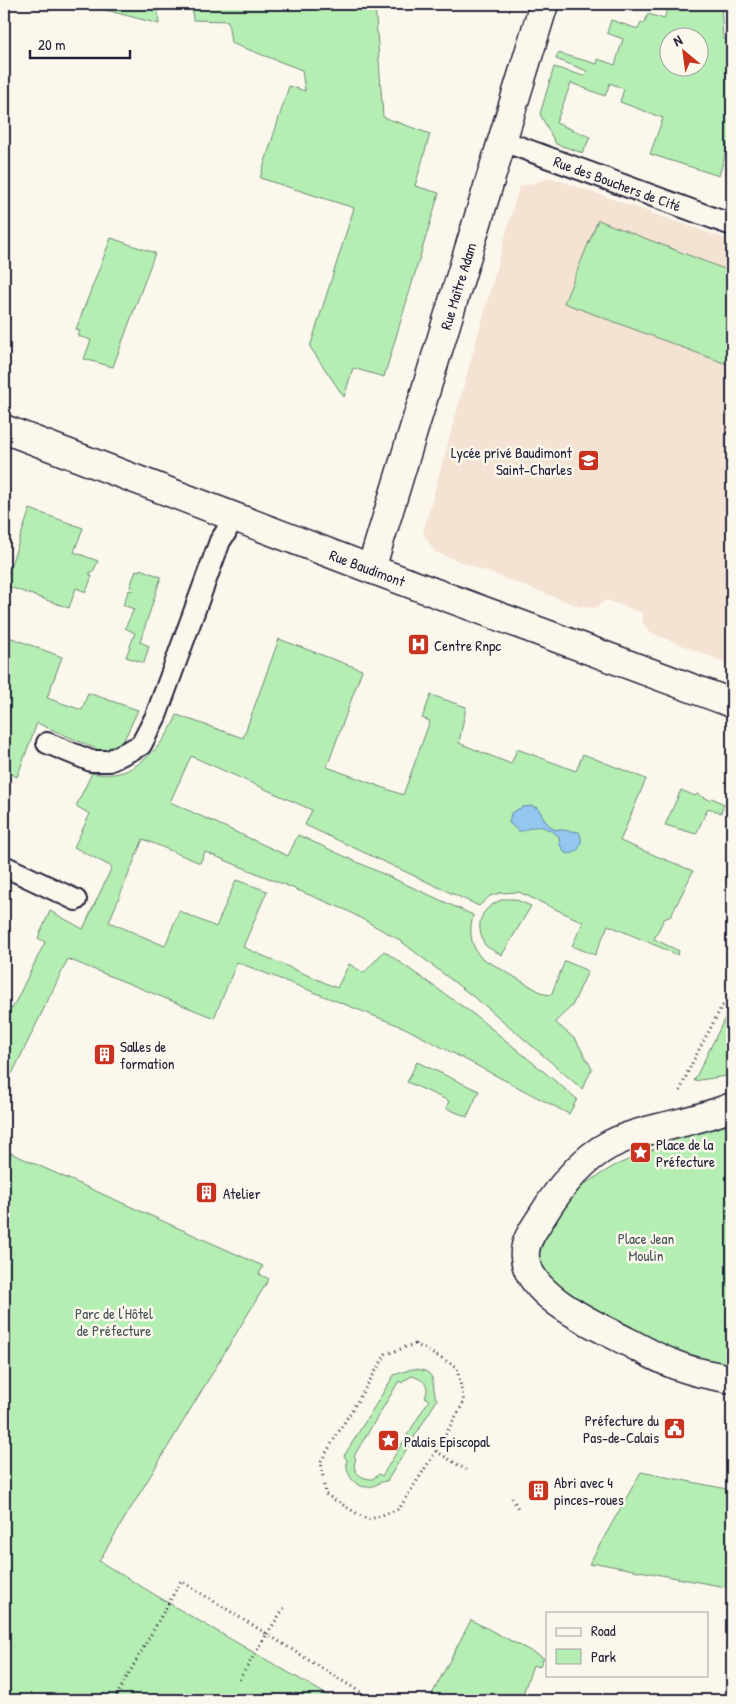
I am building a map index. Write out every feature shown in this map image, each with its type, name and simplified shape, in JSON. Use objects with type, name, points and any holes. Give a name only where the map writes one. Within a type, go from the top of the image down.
[{"type":"street","name":"Rue Maître Adam","points":[[371,569],[544,4]]},
{"type":"street","name":"Rue Baudimont","points":[[4,429],[371,569],[732,703]]},
{"type":"street","points":[[732,1107],[635,1134],[609,1145],[588,1160],[549,1204],[530,1236],[524,1255],[526,1266],[539,1286],[579,1317],[680,1367],[732,1379]]},
{"type":"lane","name":"Rue des Bouchers de Cité","points":[[503,141],[732,225]]},
{"type":"lane","points":[[47,743],[90,761],[109,761],[141,745],[156,716],[220,541],[226,532],[232,516]]},
{"type":"lane","points":[[4,866],[76,900]]},
{"type":"path","points":[[665,1127],[690,1066],[722,1006],[732,1001]]},
{"type":"path","points":[[416,1344],[457,1367],[464,1402],[436,1451],[399,1509],[368,1520],[325,1494],[321,1461],[386,1354],[416,1344]]},
{"type":"path","points":[[436,1451],[466,1470]]},
{"type":"path","points":[[512,1498],[519,1510]]},
{"type":"path","points":[[114,1700],[181,1581],[373,1700]]},
{"type":"path","points":[[239,1680],[284,1608]]},
{"type":"shaded area","name":"Lycée privé Baudimont Saint-Charles","points":[[552,178],[732,241],[732,665],[649,632],[643,622],[643,613],[606,600],[595,608],[582,605],[581,607],[435,552],[423,533],[519,187]]},
{"type":"green space","points":[[89,4],[157,4],[159,24],[106,10]]},
{"type":"green space","points":[[192,4],[375,4],[383,117],[430,134],[415,186],[439,193],[384,377],[353,368],[344,397],[310,347],[354,208],[260,178],[289,86],[305,91],[302,70],[231,43],[228,21],[193,20]]},
{"type":"green space","points":[[669,4],[721,4],[723,38],[732,41],[732,145],[728,144],[719,176],[650,154],[663,118],[620,102],[624,89],[610,83],[605,96],[571,83],[556,123],[590,137],[583,153],[556,144],[540,114],[554,67],[584,76],[587,71],[556,59],[558,53],[597,64],[598,59],[615,65],[623,39],[607,33],[611,20],[638,29],[641,22],[644,24],[648,14],[664,19]]},
{"type":"green space","points":[[598,220],[732,272],[732,366],[564,303]]},
{"type":"green space","points":[[111,238],[155,253],[113,367],[84,359],[91,340],[78,336],[80,331],[76,329]]},
{"type":"green space","points":[[30,509],[83,528],[74,552],[98,561],[93,572],[90,572],[92,576],[86,592],[76,588],[69,608],[4,585]]},
{"type":"green space","points":[[140,569],[161,577],[140,642],[149,646],[144,663],[126,657],[135,633],[125,628],[134,609],[123,605],[129,590],[132,591],[133,588],[130,587],[136,570],[139,571]]},
{"type":"green space","points":[[4,635],[62,657],[47,698],[82,710],[88,693],[138,710],[124,740],[119,746],[99,750],[37,723],[17,777],[4,770]]},
{"type":"green space","points":[[279,639],[362,670],[327,767],[403,795],[430,721],[422,718],[431,695],[466,707],[459,743],[511,764],[517,749],[576,771],[583,754],[646,779],[620,841],[693,871],[671,916],[664,919],[654,939],[679,951],[678,955],[608,925],[595,955],[572,946],[583,922],[519,892],[500,893],[490,896],[479,906],[305,825],[312,810],[191,756],[170,802],[288,856],[298,835],[473,915],[471,937],[480,957],[544,994],[551,995],[565,961],[588,971],[572,1006],[555,1022],[576,1040],[592,1069],[582,1089],[488,1008],[398,939],[346,910],[205,852],[200,863],[143,839],[109,922],[165,946],[179,911],[216,927],[236,880],[267,891],[243,947],[337,988],[349,964],[364,973],[384,951],[476,1016],[577,1099],[569,1114],[405,1028],[237,962],[214,1018],[68,959],[12,1074],[4,1071],[4,1006],[12,1009],[45,942],[38,938],[50,911],[83,929],[112,867],[74,847],[90,814],[76,806],[92,773],[119,773],[140,763],[156,749],[177,715],[243,738]]},
{"type":"green space","points":[[681,790],[710,800],[712,798],[724,804],[721,813],[708,808],[696,834],[665,825]]},
{"type":"green space","points":[[504,899],[514,899],[531,906],[502,955],[485,945],[481,936],[480,924],[486,910]]},
{"type":"green space","points":[[730,1008],[732,1008],[732,1075],[694,1081]]},
{"type":"green space","points":[[417,1062],[479,1091],[467,1117],[446,1108],[449,1101],[407,1082]]},
{"type":"green space","name":"Place Jean Moulin","points":[[732,1116],[732,1368],[692,1360],[579,1307],[542,1275],[536,1252],[575,1190],[614,1166]]},
{"type":"green space","name":"Parc de l'Hôtel de Préfecture","points":[[4,1150],[263,1266],[259,1274],[269,1279],[99,1561],[336,1700],[4,1700]]},
{"type":"green space","points":[[412,1369],[427,1372],[432,1379],[437,1400],[387,1481],[364,1487],[355,1482],[349,1475],[347,1460],[344,1456],[394,1375]],"holes":[[[412,1376],[425,1384],[427,1390],[425,1397],[429,1400],[382,1476],[379,1474],[372,1479],[364,1478],[358,1474],[354,1467],[356,1459],[354,1456],[399,1381],[402,1383]]]},
{"type":"green space","points":[[641,1472],[732,1490],[732,1609],[727,1608],[731,1588],[596,1563],[594,1565],[589,1564]]},
{"type":"green space","points":[[471,1620],[544,1658],[539,1667],[533,1665],[521,1700],[422,1700],[431,1696]]},
{"type":"water","points":[[532,806],[538,808],[546,822],[553,829],[579,832],[581,844],[577,851],[570,854],[565,853],[560,845],[559,836],[545,828],[534,827],[518,831],[509,823],[511,813],[523,807]]},
{"type":"place","name":"Lycée privé Baudimont Saint-Charles","points":[[588,461]]},
{"type":"place","name":"Centre Rnpc","points":[[418,645]]},
{"type":"place","name":"Salles de formation","points":[[104,1055]]},
{"type":"place","name":"Place de la Préfecture","points":[[640,1153]]},
{"type":"place","name":"Atelier","points":[[207,1193]]},
{"type":"place","name":"Préfecture du Pas-de-Calais","points":[[675,1429]]},
{"type":"place","name":"Palais Episcopal","points":[[388,1441]]},
{"type":"place","name":"Abri avec 4 pinces-roues","points":[[538,1491]]}]
